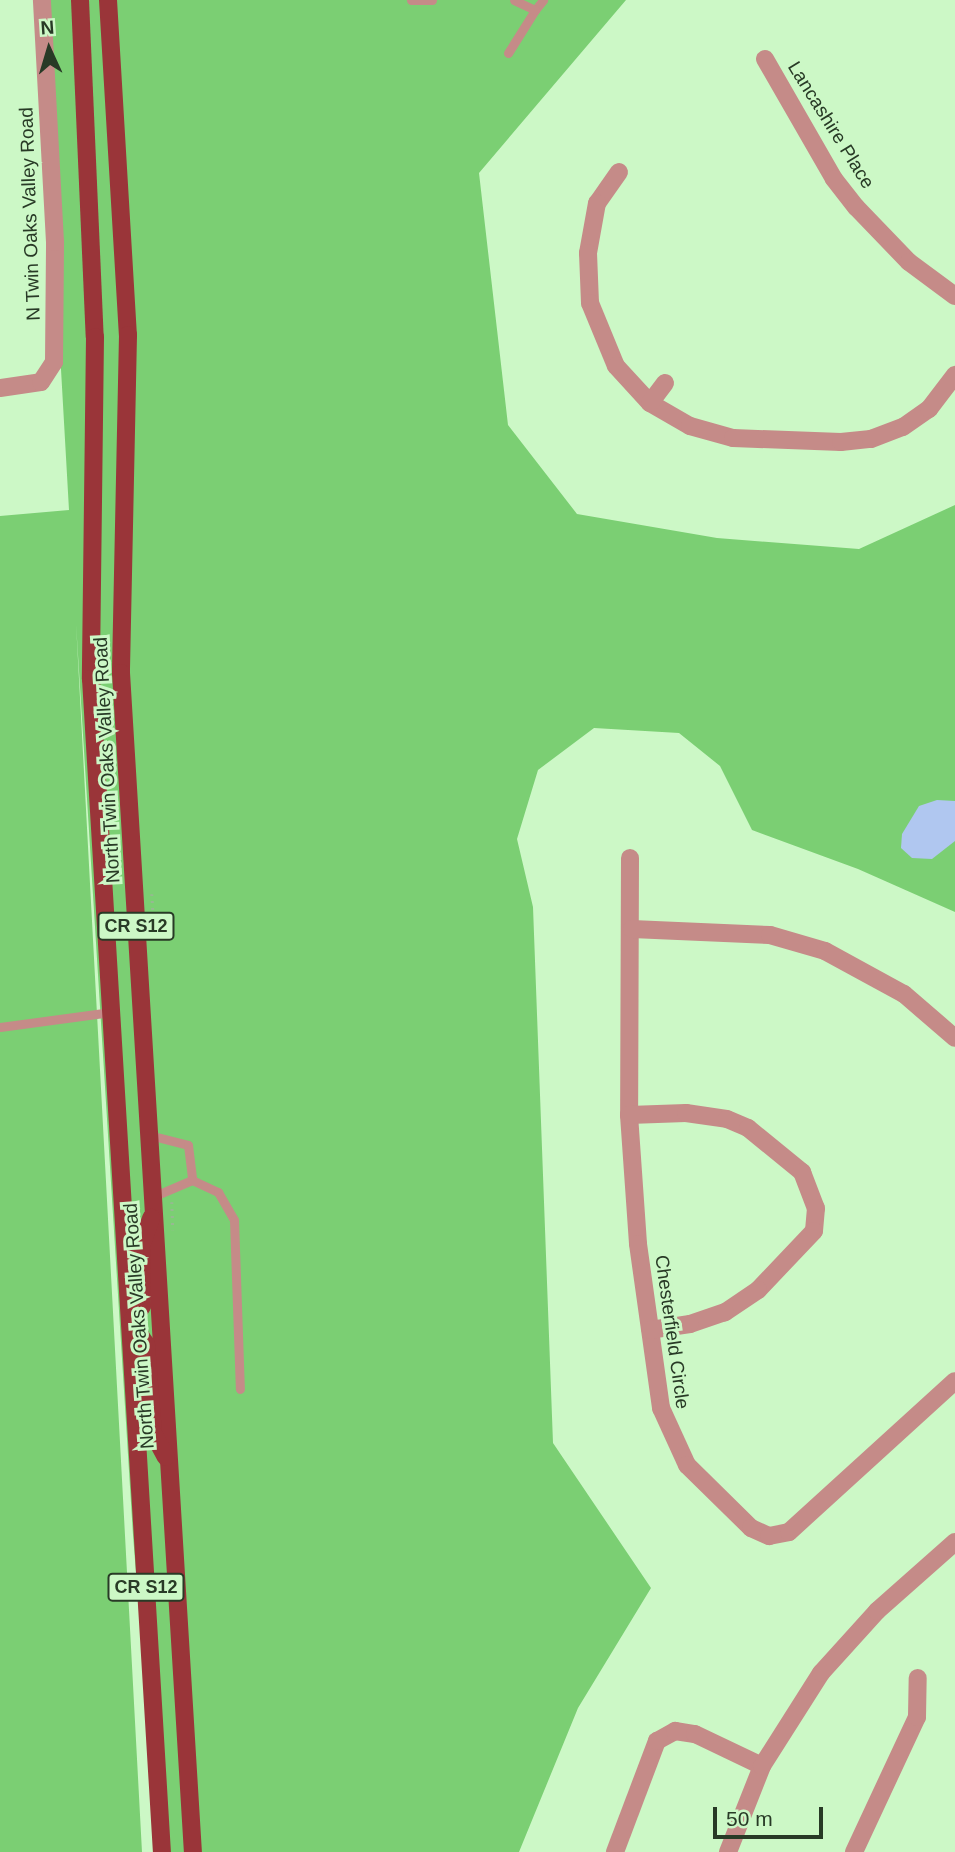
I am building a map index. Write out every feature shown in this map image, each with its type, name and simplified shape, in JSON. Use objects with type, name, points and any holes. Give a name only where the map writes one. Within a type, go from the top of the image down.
[{"type":"main road","name":"North Twin Oaks Valley Road","points":[[80,0],[95,337],[91,679],[162,1852]]},
{"type":"main road","name":"North Twin Oaks Valley Road","points":[[108,0],[128,335],[121,673],[193,1852]]},
{"type":"main road","points":[[153,1204],[141,1246],[142,1306],[131,1322],[146,1344],[153,1433],[169,1463]]},
{"type":"street","name":"N Twin Oaks Valley Road","points":[[0,388],[41,382],[54,362],[55,242],[42,0]]},
{"type":"street","name":"Lancashire Place","points":[[765,59],[834,179],[856,207],[909,261],[955,296]]},
{"type":"street","points":[[619,172],[597,203],[588,253],[590,303],[616,366],[650,403],[690,426],[733,438],[841,442],[871,439],[903,427],[929,409],[955,375]]},
{"type":"street","points":[[650,403],[665,383]]},
{"type":"street","name":"Chesterfield Circle","points":[[630,858],[632,929],[629,1115],[638,1244],[661,1408],[687,1465],[751,1528],[769,1536],[789,1532],[955,1382]]},
{"type":"street","points":[[632,929],[770,935],[825,951],[904,994],[955,1038]]},
{"type":"street","points":[[629,1115],[686,1113],[727,1119],[748,1128],[802,1172],[816,1209],[814,1231],[758,1290],[725,1312],[690,1324],[650,1330]]},
{"type":"street","points":[[728,1852],[762,1766],[821,1673],[877,1611],[955,1542]]},
{"type":"street","points":[[855,1852],[918,1717],[918,1678]]},
{"type":"street","points":[[615,1852],[657,1741],[675,1731],[695,1734],[762,1766]]},
{"type":"lane","points":[[417,1],[432,0]]},
{"type":"lane","points":[[514,0],[535,10]]},
{"type":"lane","points":[[508,53],[544,0]]},
{"type":"lane","points":[[0,1027],[111,1012]]},
{"type":"lane","points":[[149,1135],[188,1145],[192,1180]]},
{"type":"lane","points":[[153,1204],[192,1180]]},
{"type":"lane","points":[[192,1180],[218,1192],[234,1220],[240,1389]]},
{"type":"path","points":[[151,889],[155,943]]},
{"type":"green space","points":[[40,0],[626,0],[479,173],[508,425],[577,514],[717,538],[859,549],[955,505],[955,912],[858,869],[752,830],[720,766],[679,733],[594,728],[538,770],[517,839],[533,907],[553,1443],[651,1588],[578,1708],[519,1852],[158,1852],[133,1535],[76,623],[142,1852],[0,1852],[0,516],[69,510]]},
{"type":"water","points":[[937,800],[955,801],[955,841],[932,859],[912,858],[901,848],[902,834],[919,806]]}]
